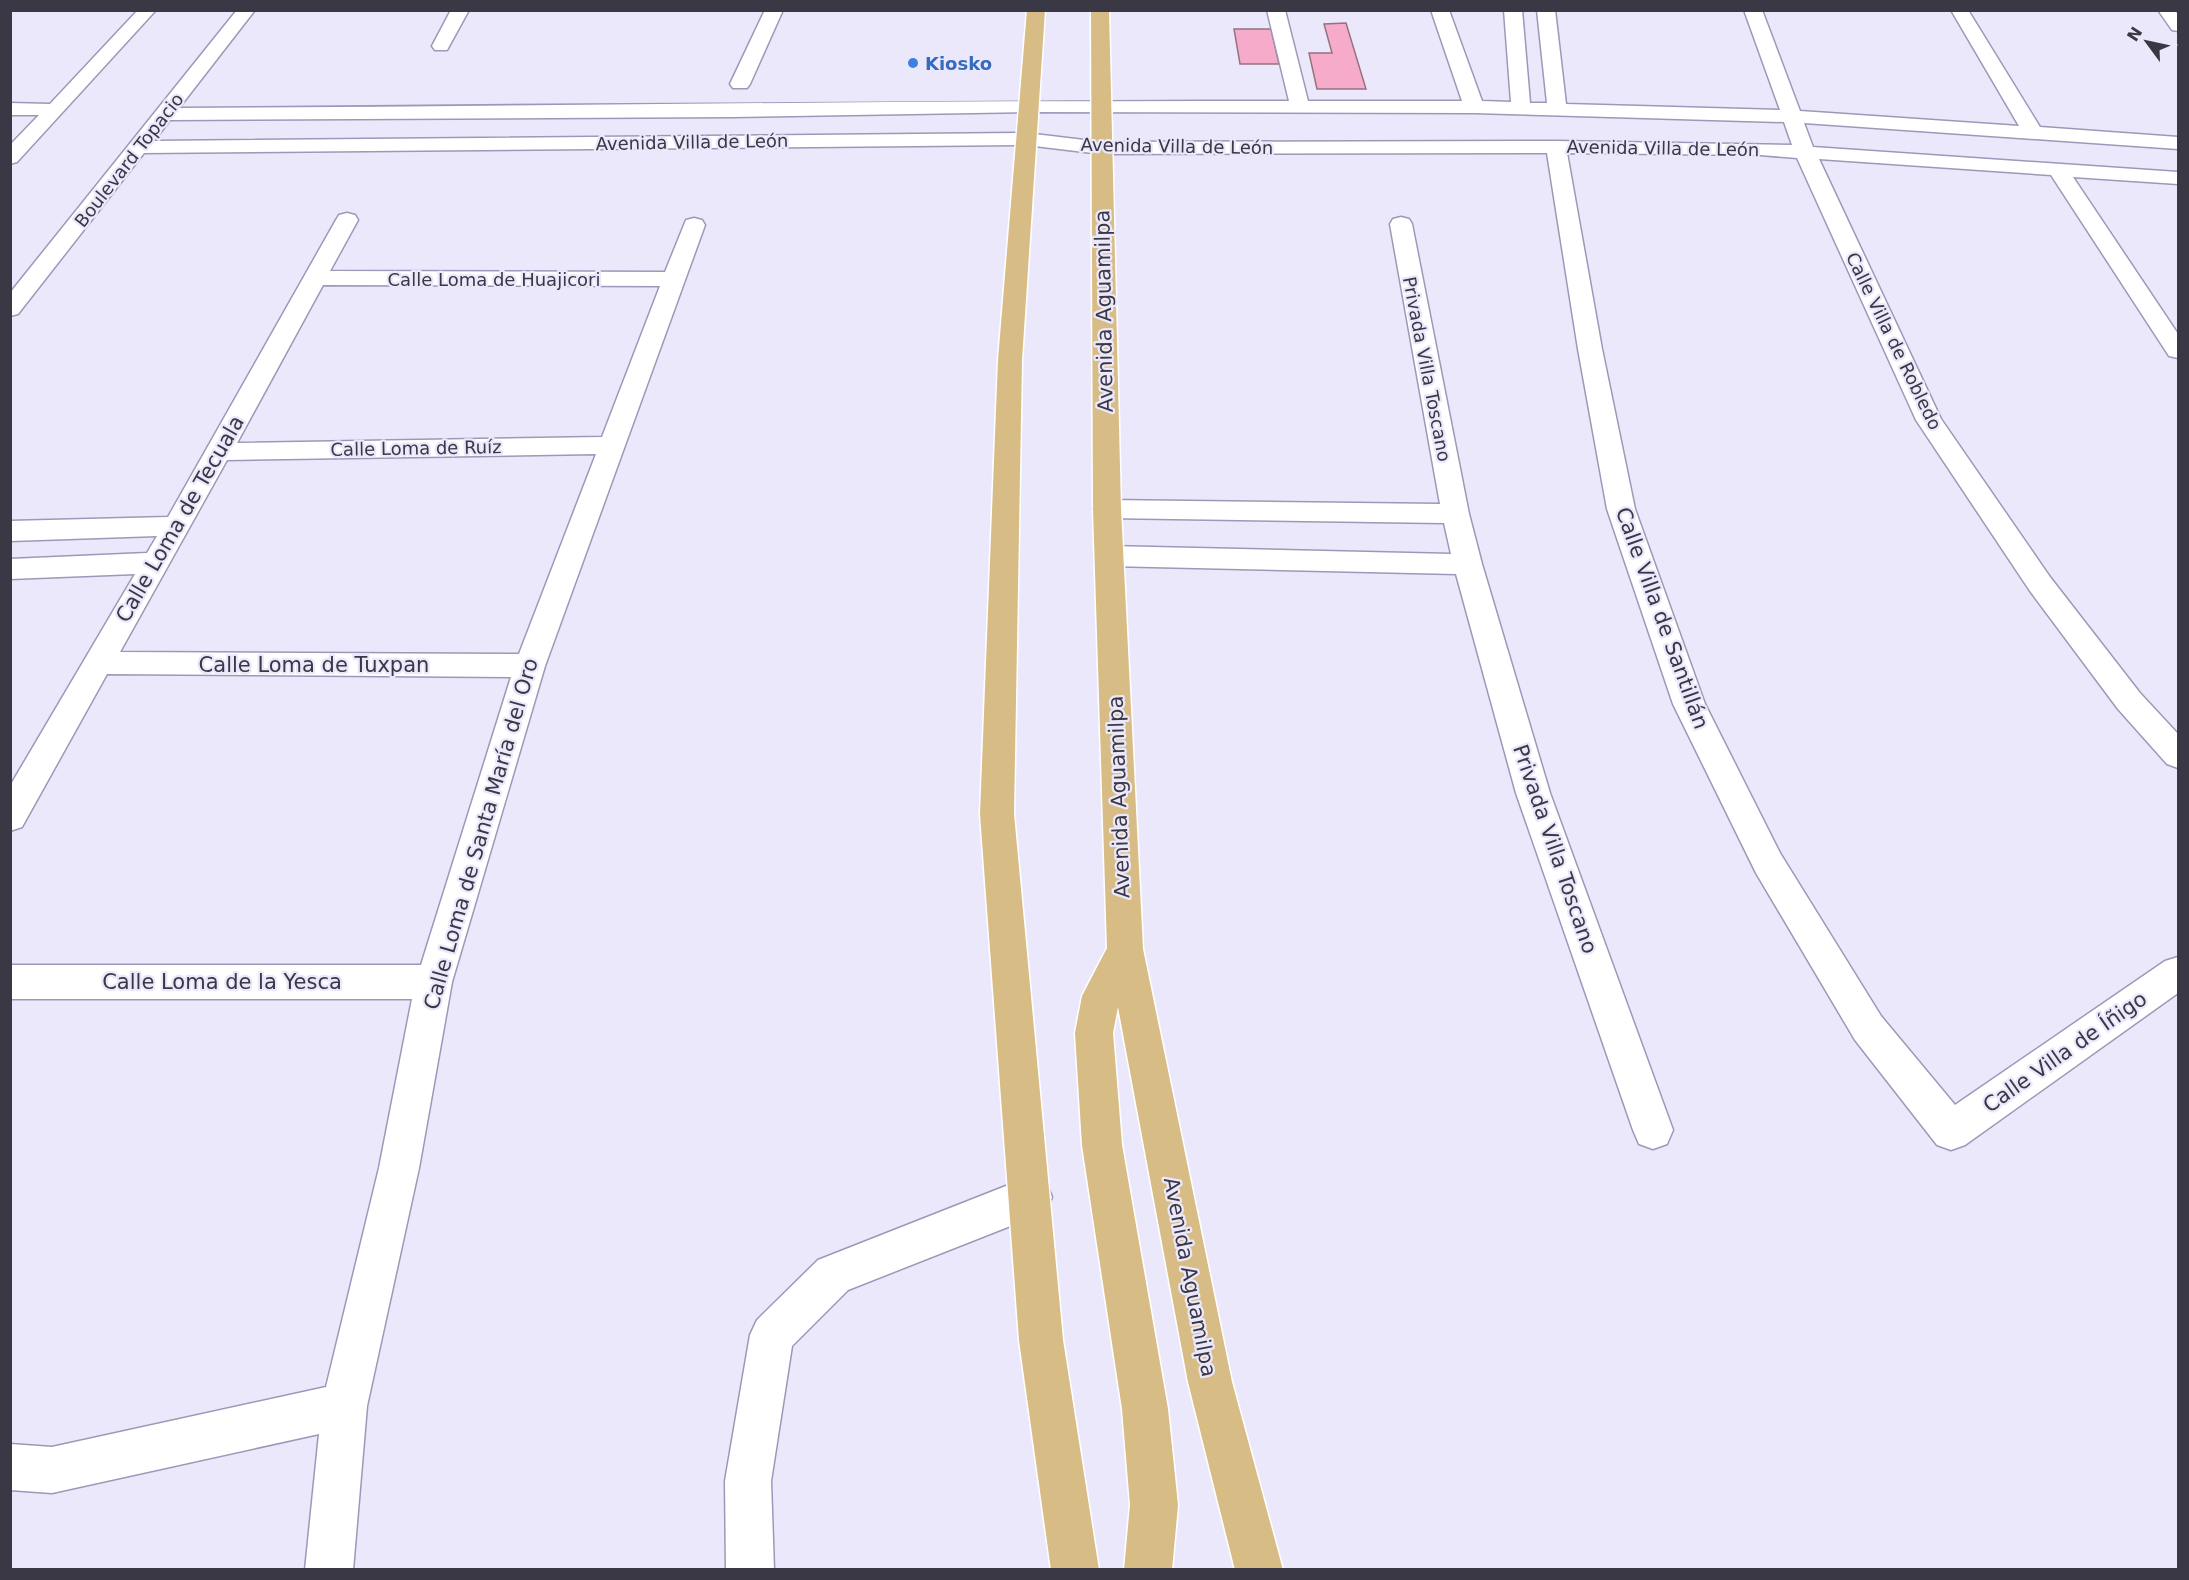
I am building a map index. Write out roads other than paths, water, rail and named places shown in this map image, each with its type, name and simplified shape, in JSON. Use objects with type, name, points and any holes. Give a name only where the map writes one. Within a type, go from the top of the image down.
[{"type":"main road","points":[[1036,10],[1010,360],[997,814],[1031,1197],[1041,1340],[1075,1569]]},
{"type":"main road","name":"Avenida Aguamilpa","points":[[1100,10],[1107,509],[1125,949],[1210,1382],[1259,1569]]},
{"type":"main road","points":[[1125,949],[1101,996],[1094,1033],[1102,1145],[1145,1409],[1154,1505],[1148,1569]]},
{"type":"street","points":[[14,149],[56,110],[148,10]]},
{"type":"street","name":"Boulevard Topacio","points":[[10,309],[247,10]]},
{"type":"street","points":[[441,46],[460,10]]},
{"type":"street","points":[[740,84],[774,10]]},
{"type":"street","points":[[1276,10],[1300,106]]},
{"type":"street","points":[[1440,10],[1474,107]]},
{"type":"street","points":[[1513,10],[1521,109]]},
{"type":"street","points":[[1546,10],[1557,109]]},
{"type":"street","name":"Calle Villa de Robledo","points":[[1753,10],[1805,152],[1929,420],[2040,584],[2129,701],[2178,755]]},
{"type":"street","points":[[1959,10],[2033,133]]},
{"type":"street","points":[[2166,10],[2178,26]]},
{"type":"street","name":"Avenida Villa de León","points":[[164,114],[721,111],[1029,106],[1474,107],[1792,116],[2178,143]]},
{"type":"street","points":[[10,109],[56,110]]},
{"type":"street","name":"Avenida Villa de León","points":[[139,147],[1026,139],[1101,148],[1556,147],[1805,152],[2178,178]]},
{"type":"street","name":"Calle Villa de Santillán","points":[[1556,147],[1590,349],[1621,508],[1689,704],[1768,863],[1868,1028],[1951,1131]]},
{"type":"street","points":[[2057,169],[2178,351]]},
{"type":"street","name":"Calle Loma de Tecuala","points":[[10,817],[157,563],[175,526],[219,452],[347,220]]},
{"type":"street","name":"Privada Villa Toscano","points":[[1401,224],[1455,514],[1468,564],[1533,793],[1653,1130]]},
{"type":"street","name":"Calle Loma de Santa María del Oro","points":[[329,1569],[344,1406],[399,1167],[434,982],[530,666],[694,225]]},
{"type":"street","name":"Calle Loma de Huajicori","points":[[316,278],[672,279]]},
{"type":"street","name":"Calle Loma de Ruíz","points":[[219,452],[612,445]]},
{"type":"street","points":[[1107,509],[1455,514]]},
{"type":"street","points":[[10,531],[175,526]]},
{"type":"street","points":[[1109,556],[1468,564]]},
{"type":"street","points":[[10,569],[157,563]]},
{"type":"street","name":"Calle Loma de Tuxpan","points":[[98,663],[530,666]]},
{"type":"street","name":"Calle Villa de Íñigo","points":[[1951,1131],[2178,973]]},
{"type":"street","name":"Calle Loma de la Yesca","points":[[10,982],[434,982]]},
{"type":"street","points":[[750,1569],[748,1481],[772,1335],[833,1275],[1031,1197]]},
{"type":"street","points":[[10,1491],[31,1468],[344,1406]]},
{"type":"place","name":"Kiosko","points":[[913,63]]}]
